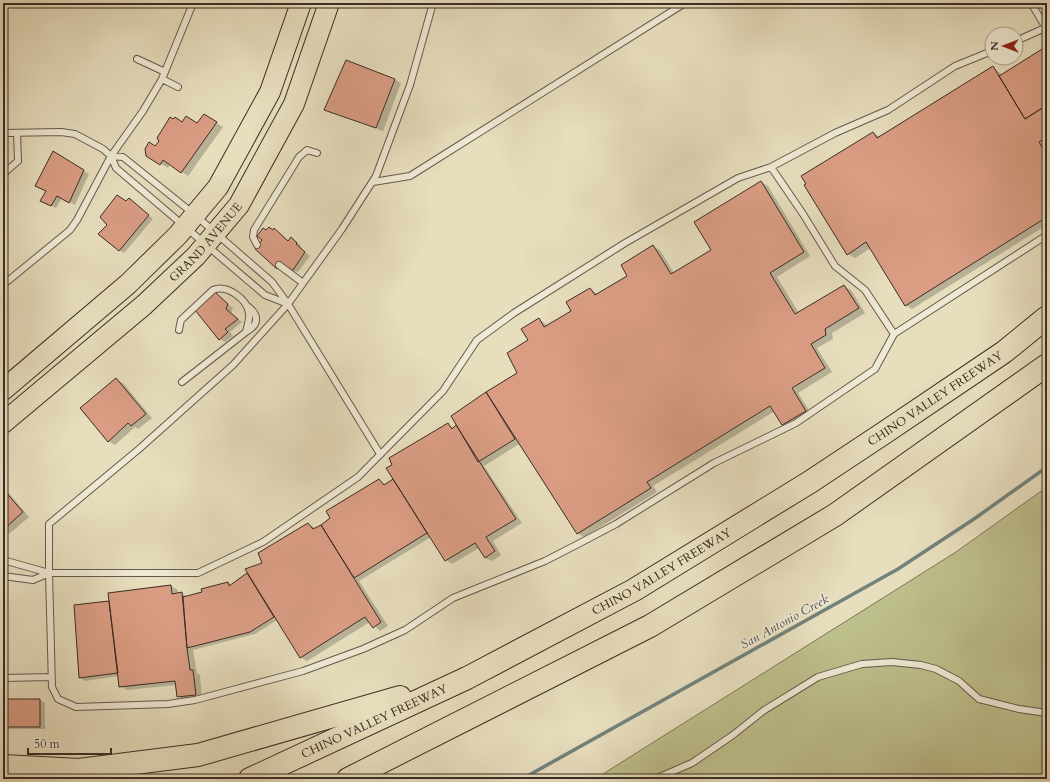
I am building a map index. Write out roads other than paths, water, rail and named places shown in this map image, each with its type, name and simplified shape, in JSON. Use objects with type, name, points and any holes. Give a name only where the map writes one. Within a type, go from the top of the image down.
[{"type":"highway","name":"CHINO VALLEY FREEWAY","points":[[250,779],[467,678],[634,590],[778,502],[1004,352],[1047,318]]},
{"type":"highway","points":[[348,779],[650,626],[835,514],[1047,365]]},
{"type":"highway","points":[[3,766],[79,770],[198,755],[467,678]]},
{"type":"main road","name":"GRAND AVENUE","points":[[3,390],[128,284],[189,221],[218,187],[270,92],[301,3]]},
{"type":"main road","name":"GRAND AVENUE","points":[[3,423],[144,305],[210,239],[239,205],[294,104],[329,3]]},
{"type":"lane","points":[[3,285],[70,230],[77,220],[111,156],[143,111],[163,75],[193,3]]},
{"type":"lane","points":[[433,3],[410,86],[373,182],[342,229],[288,304],[233,365],[139,449],[49,524],[48,573],[51,677],[52,687],[58,699],[76,707],[168,704],[195,700],[303,671],[363,649],[406,630],[453,598],[545,562],[616,524],[714,463],[796,422],[875,369],[894,334],[1047,235]]},
{"type":"lane","points":[[373,182],[410,176],[685,3]]},
{"type":"lane","points":[[1024,38],[1046,28],[1032,3]]},
{"type":"lane","points":[[3,560],[48,573],[198,573],[263,542],[358,477],[443,391],[477,340],[514,313],[625,243],[738,178],[771,168],[835,134],[888,110],[955,66],[984,54]]},
{"type":"lane","points":[[137,59],[163,75],[178,88]]},
{"type":"lane","points":[[3,133],[75,134],[103,149],[111,156],[116,168],[189,221],[210,239],[272,282],[288,304],[380,454]]},
{"type":"lane","points":[[3,174],[18,161],[17,133]]},
{"type":"lane","points":[[258,245],[253,237],[254,230],[299,157],[307,150],[317,153]]},
{"type":"lane","points":[[111,156],[123,157],[189,221],[210,239],[265,295],[288,304]]},
{"type":"lane","points":[[771,168],[803,214],[836,266],[865,290],[894,334]]},
{"type":"lane","points":[[279,265],[303,283]]},
{"type":"lane","points":[[179,330],[181,320],[213,290],[219,288],[225,288],[238,297],[246,305],[249,314],[246,332],[182,382]]},
{"type":"lane","points":[[3,576],[33,580],[48,573]]},
{"type":"lane","points":[[654,779],[692,763],[734,735],[763,711],[818,677],[862,664],[892,662],[921,665],[936,669],[959,681],[979,699],[1019,709],[1047,713]]},
{"type":"lane","points":[[3,678],[51,677]]},
{"type":"waterway","name":"San Antonio Creek","points":[[522,779],[898,569],[974,519],[1047,467]]}]
